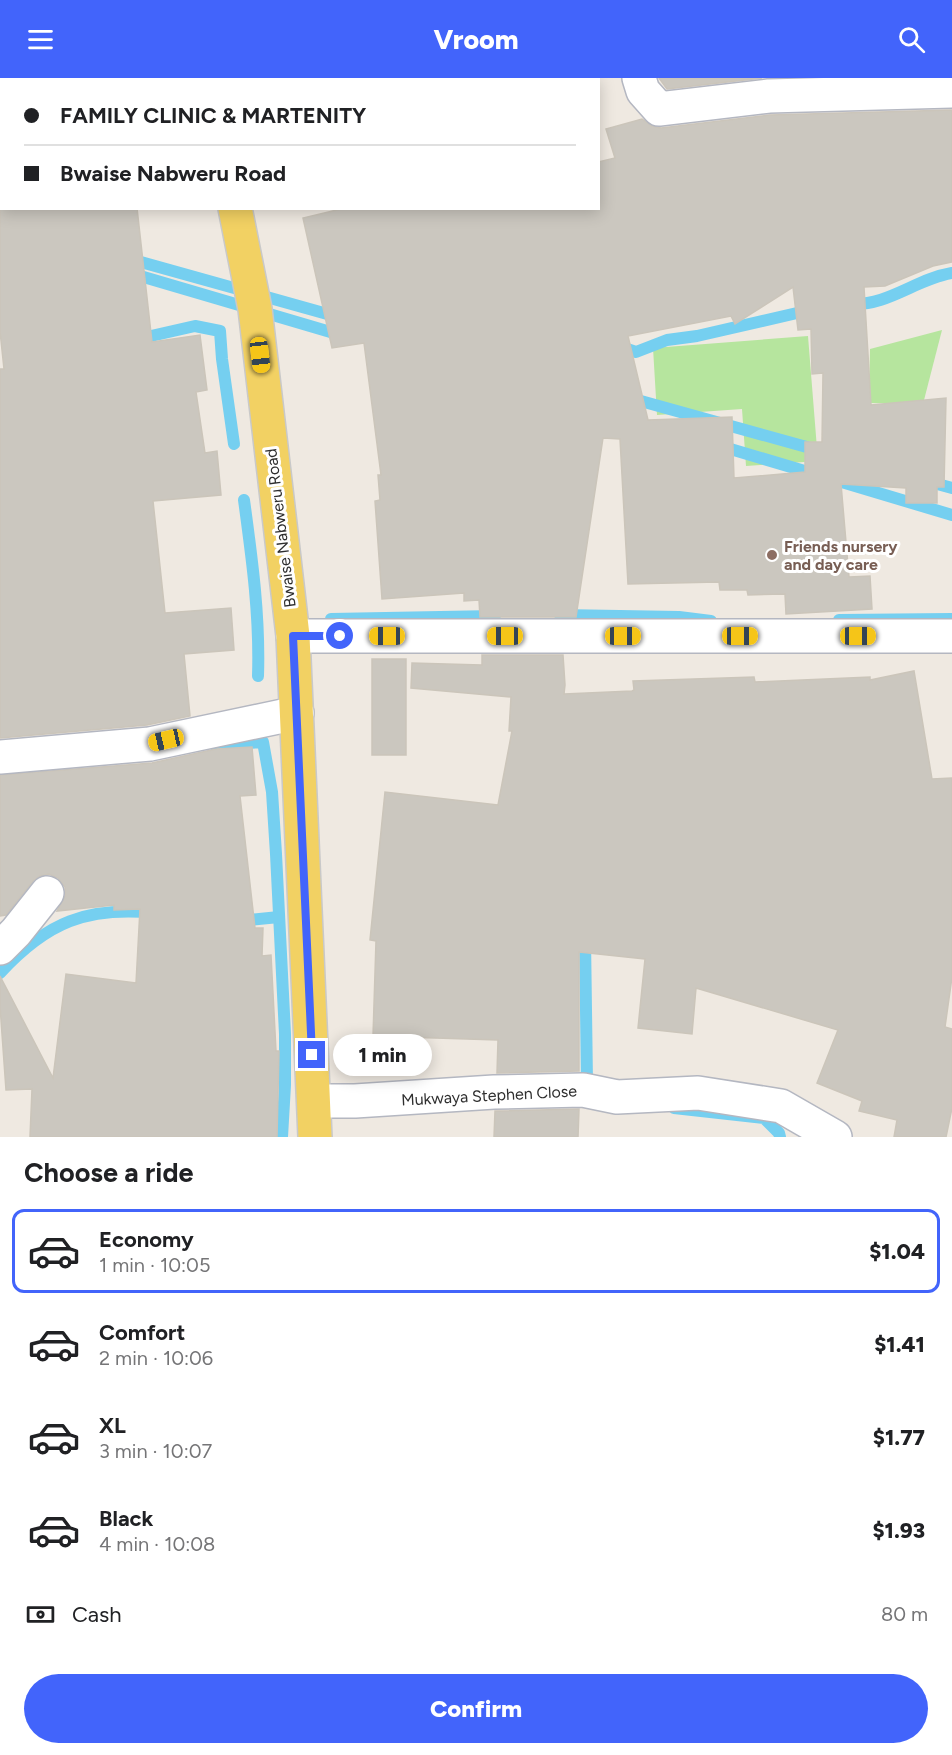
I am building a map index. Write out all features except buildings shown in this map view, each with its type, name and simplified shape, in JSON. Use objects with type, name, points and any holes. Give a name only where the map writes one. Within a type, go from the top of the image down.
[{"type":"main road","name":"Bwaise Nabweru Road","points":[[235,210],[255,309],[293,636],[315,1137]]},
{"type":"street","points":[[639,78],[643,92],[659,109],[769,96],[952,91]]},
{"type":"street","points":[[293,636],[952,636]]},
{"type":"street","points":[[0,757],[150,744],[297,712]]},
{"type":"street","points":[[0,948],[47,893]]},
{"type":"street","name":"Mukwaya Stephen Close","points":[[314,1101],[583,1090],[616,1097],[698,1093],[781,1106],[835,1137]]},
{"type":"green space","points":[[942,330],[923,404],[869,403],[870,349]]},
{"type":"green space","points":[[808,336],[818,461],[746,466],[742,409],[657,415],[653,348]]},
{"type":"waterway","points":[[130,259],[338,317]]},
{"type":"waterway","points":[[130,273],[344,336]]},
{"type":"waterway","points":[[851,304],[877,301],[952,273]]},
{"type":"waterway","points":[[621,342],[624,348],[636,352],[667,340],[697,336],[810,310]]},
{"type":"waterway","points":[[137,336],[151,336],[195,326],[220,331],[234,444]]},
{"type":"waterway","points":[[630,398],[821,451]]},
{"type":"waterway","points":[[717,445],[818,475]]},
{"type":"waterway","points":[[835,480],[952,515]]},
{"type":"waterway","points":[[930,482],[952,488]]},
{"type":"waterway","points":[[244,500],[257,610],[258,676]]},
{"type":"waterway","points":[[560,615],[679,617],[711,621]]},
{"type":"waterway","points":[[331,619],[495,616]]},
{"type":"waterway","points":[[839,620],[952,619]]},
{"type":"waterway","points":[[215,745],[263,742],[272,792],[285,1034],[282,1137]]},
{"type":"waterway","points":[[0,973],[34,941],[70,921],[109,912],[156,913]]},
{"type":"waterway","points":[[238,921],[279,917]]},
{"type":"waterway","points":[[585,938],[587,1082],[593,1084]]},
{"type":"waterway","points":[[674,1108],[764,1118],[779,1133],[780,1137]]},
{"type":"place","name":"Friends nursery and day care","points":[[772,555]]},
{"type":"route","points":[[312,1055],[293,636],[340,636]]}]
